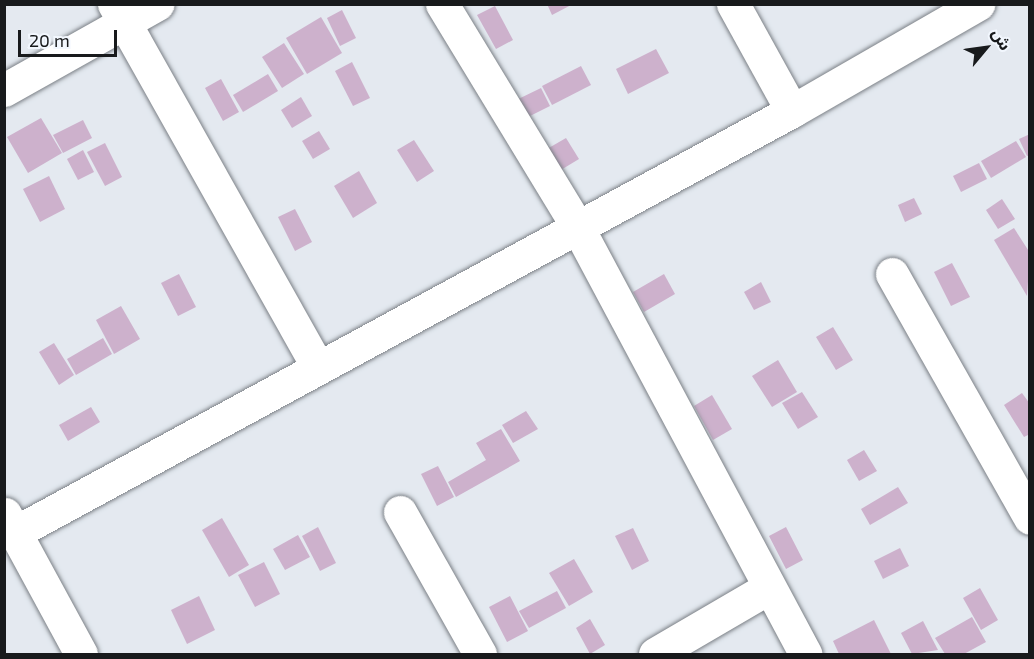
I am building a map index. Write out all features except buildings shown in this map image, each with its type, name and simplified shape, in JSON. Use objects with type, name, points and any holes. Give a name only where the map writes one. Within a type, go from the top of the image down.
[{"type":"street","points":[[4,90],[119,14],[157,4]]},
{"type":"street","points":[[442,4],[578,228],[805,654]]},
{"type":"street","points":[[733,4],[792,111]]},
{"type":"street","points":[[81,654],[10,522],[318,368],[792,111],[978,4]]},
{"type":"street","points":[[119,14],[318,368]]},
{"type":"street","points":[[892,274],[1029,519]]},
{"type":"street","points":[[400,512],[480,654]]},
{"type":"street","points":[[655,654],[768,588]]}]
